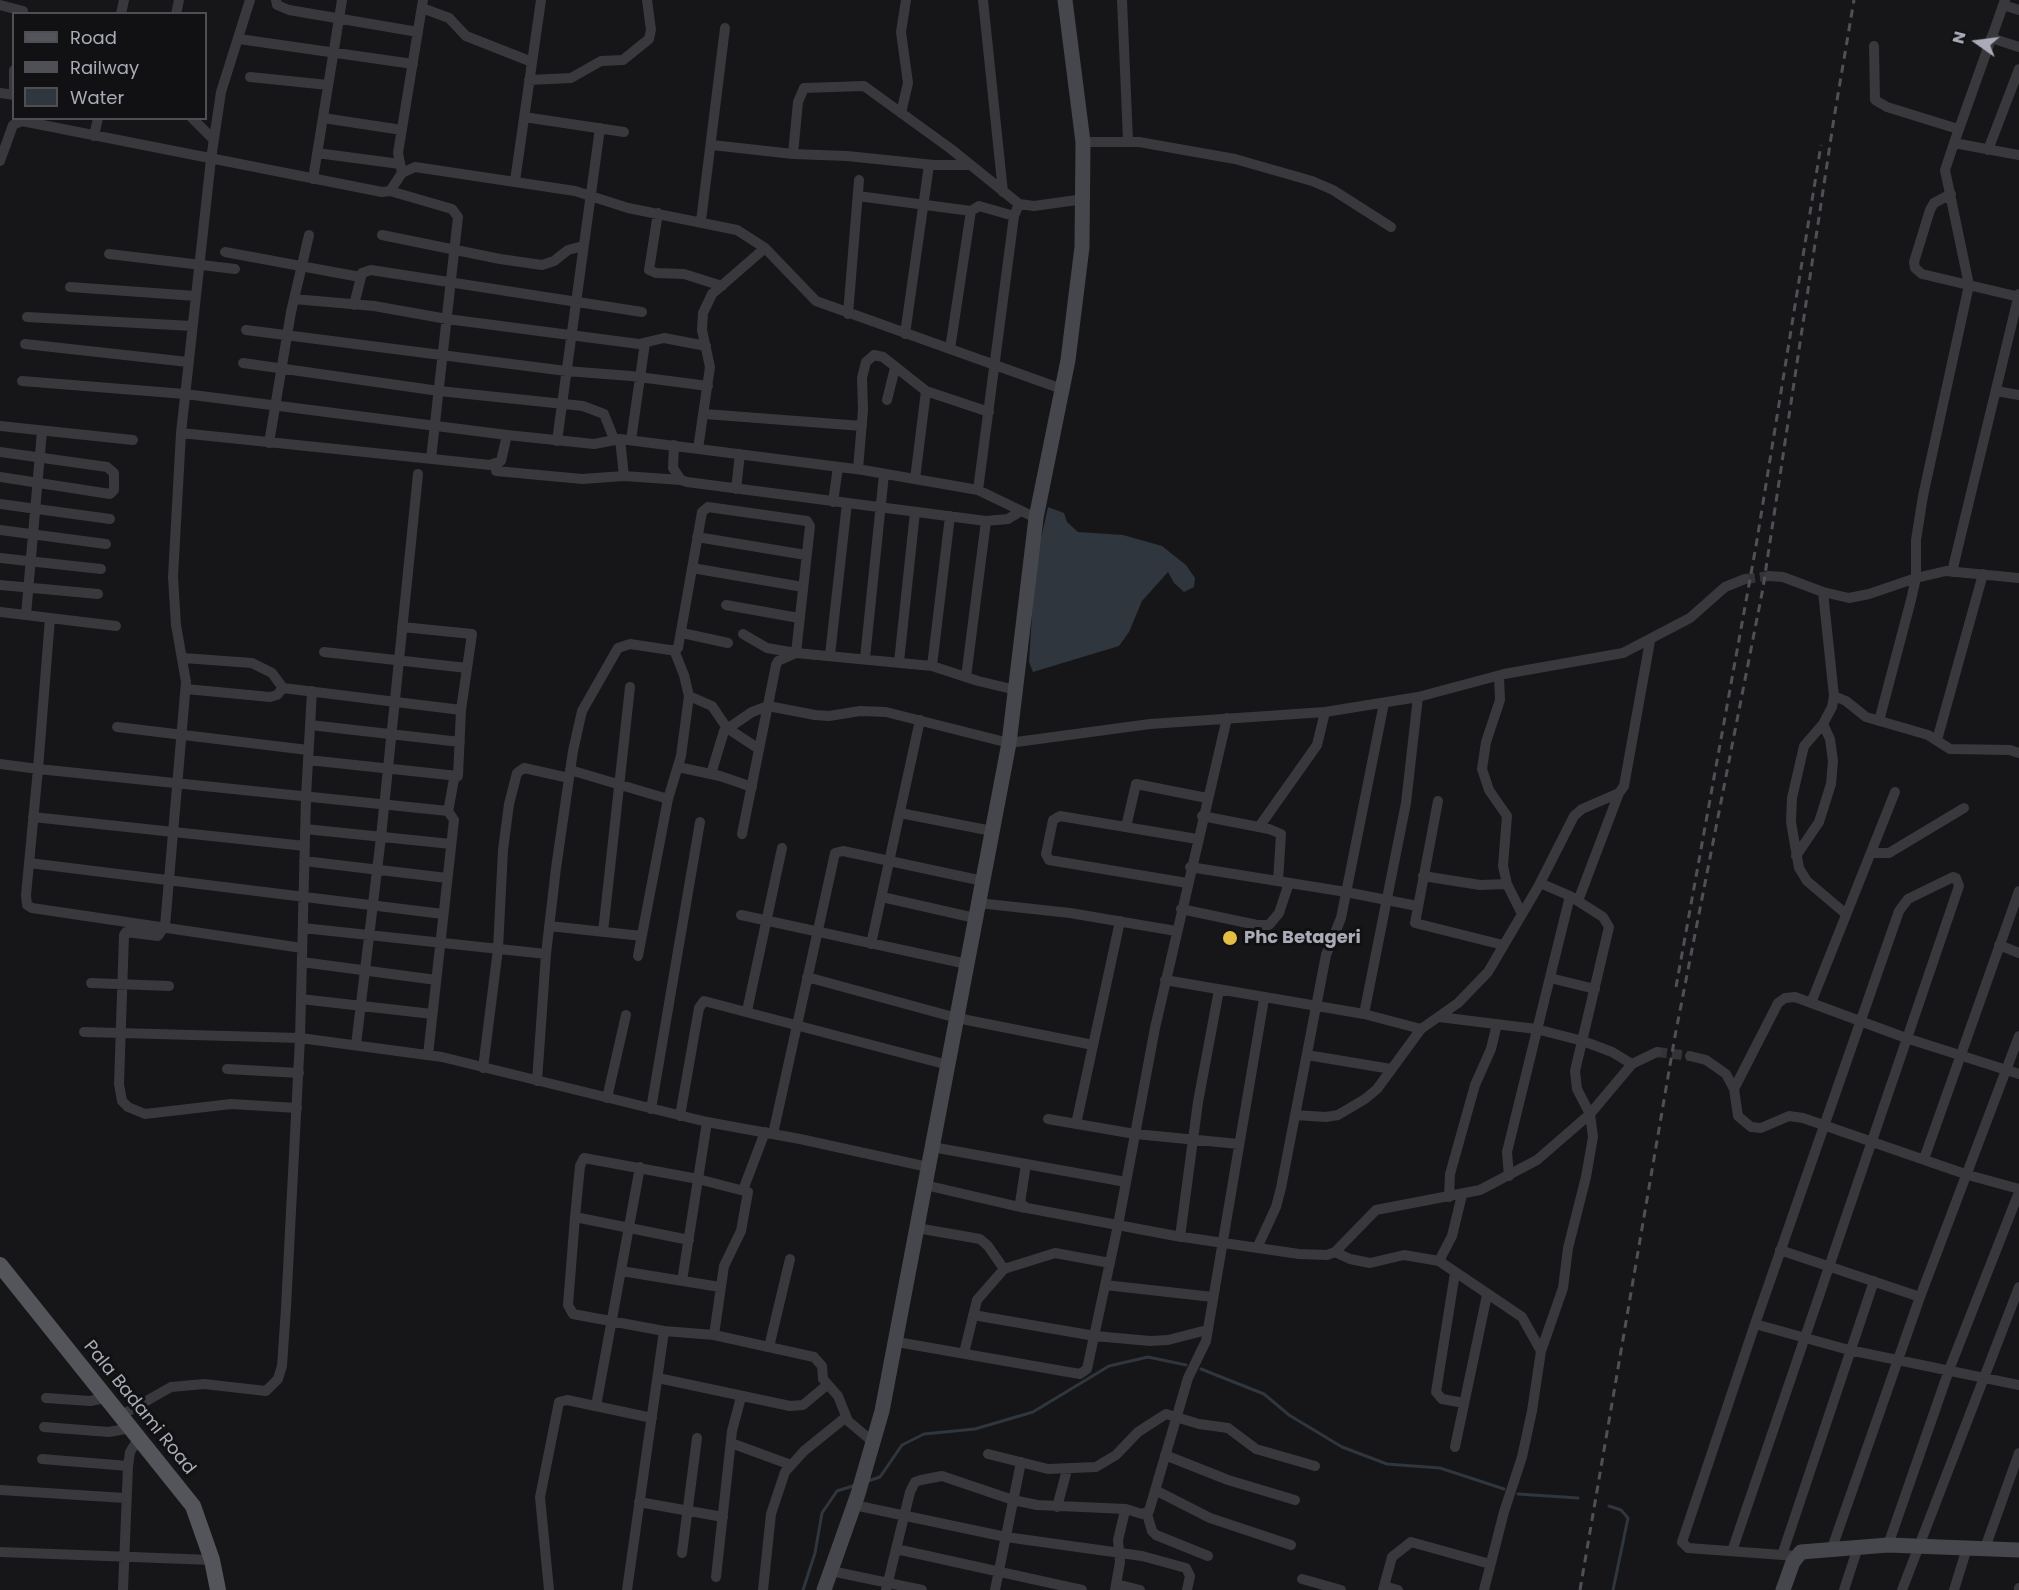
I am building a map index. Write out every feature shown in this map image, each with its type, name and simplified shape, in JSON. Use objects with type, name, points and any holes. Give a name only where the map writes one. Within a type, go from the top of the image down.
[{"type":"main road","name":"Pala Badami Road","points":[[0,1265],[193,1506],[213,1560],[218,1590]]},
{"type":"street","points":[[250,0],[221,92],[211,159],[185,394],[173,577],[176,625],[183,658],[186,689],[165,926],[158,936],[126,932],[124,935],[119,1093],[122,1101],[137,1112],[152,1115],[231,1104],[297,1108]]},
{"type":"street","points":[[276,0],[278,5],[289,10],[418,32]]},
{"type":"street","points":[[313,179],[342,0]]},
{"type":"street","points":[[515,182],[541,0]]},
{"type":"street","points":[[529,80],[571,78],[601,61],[623,60],[649,39],[651,30],[647,0]]},
{"type":"street","points":[[901,113],[908,83],[901,24],[906,0]]},
{"type":"street","points":[[983,0],[1003,192]]},
{"type":"street","points":[[824,1590],[863,1476],[897,1342],[928,1167],[1010,743],[1036,518],[1062,389],[1082,247],[1083,142],[1065,0]]},
{"type":"street","points":[[1122,0],[1128,141]]},
{"type":"street","points":[[1879,722],[1916,578],[1916,540],[1923,496],[1969,285],[1946,164],[2004,2],[2019,10]]},
{"type":"street","points":[[390,191],[401,169],[398,153],[423,4],[449,18],[466,36],[532,62]]},
{"type":"street","points":[[0,5],[23,8]]},
{"type":"street","points":[[701,221],[725,28]]},
{"type":"street","points":[[1992,38],[2019,47]]},
{"type":"street","points":[[239,39],[413,64]]},
{"type":"street","points":[[1874,46],[1875,100],[1887,107],[1958,129]]},
{"type":"street","points":[[1988,150],[2019,69]]},
{"type":"street","points":[[250,77],[328,85]]},
{"type":"street","points":[[793,154],[798,102],[804,88],[864,86],[1019,204],[1034,206],[1084,199]]},
{"type":"street","points":[[524,117],[624,132]]},
{"type":"street","points":[[323,118],[402,130]]},
{"type":"street","points":[[0,161],[16,120],[313,179],[382,192],[390,191],[456,212],[458,216],[455,250],[431,459]]},
{"type":"street","points":[[94,136],[98,120]]},
{"type":"street","points":[[194,120],[214,140]]},
{"type":"street","points":[[557,441],[600,128]]},
{"type":"street","points":[[1083,142],[1128,141],[1234,159],[1312,181],[1360,206],[1391,227]]},
{"type":"street","points":[[1954,143],[2019,155]]},
{"type":"street","points":[[712,145],[929,165],[970,165]]},
{"type":"street","points":[[317,153],[401,169],[415,167],[515,182],[590,196],[628,208],[737,230],[765,248],[816,302],[1062,389]]},
{"type":"street","points":[[905,334],[929,165]]},
{"type":"street","points":[[848,314],[859,180]]},
{"type":"street","points":[[1951,194],[1934,203],[1930,210],[1914,262],[1915,268],[1923,274],[2019,296],[2013,344],[1996,391],[1952,572]]},
{"type":"street","points":[[858,196],[971,211],[979,206],[1014,216]]},
{"type":"street","points":[[978,490],[1014,216],[1019,204]]},
{"type":"street","points":[[950,350],[971,211]]},
{"type":"street","points":[[658,213],[649,270],[656,273],[684,274],[722,286]]},
{"type":"street","points":[[269,443],[273,405],[286,335],[309,235]]},
{"type":"street","points":[[382,235],[542,265],[554,261],[568,250],[583,246]]},
{"type":"street","points":[[698,448],[705,414],[710,367],[702,330],[704,313],[712,294],[765,248]]},
{"type":"street","points":[[225,252],[360,277]]},
{"type":"street","points":[[109,254],[235,269]]},
{"type":"street","points":[[354,305],[360,277],[364,271],[371,270],[642,312]]},
{"type":"street","points":[[70,287],[196,296]]},
{"type":"street","points":[[294,299],[354,305],[571,336],[645,343],[664,338],[706,346]]},
{"type":"street","points":[[27,317],[192,326]]},
{"type":"street","points":[[246,330],[443,354],[566,372],[641,377],[708,386]]},
{"type":"street","points":[[624,476],[621,440],[641,377],[645,343]]},
{"type":"street","points":[[25,344],[188,362]]},
{"type":"street","points":[[858,469],[862,426],[862,378],[870,357],[878,355],[926,391],[989,412]]},
{"type":"street","points":[[243,363],[280,370],[598,410],[604,414],[621,440]]},
{"type":"street","points":[[887,400],[895,368]]},
{"type":"street","points":[[22,381],[185,394],[557,441],[594,444],[621,440],[698,448],[858,469],[978,490],[1036,518]]},
{"type":"street","points":[[915,479],[926,391]]},
{"type":"street","points":[[1996,391],[2019,395]]},
{"type":"street","points":[[705,414],[862,426]]},
{"type":"street","points":[[0,426],[133,440]]},
{"type":"street","points":[[26,615],[42,431]]},
{"type":"street","points":[[181,438],[269,443],[496,465],[504,455],[507,435]]},
{"type":"street","points":[[674,446],[673,468],[681,480]]},
{"type":"street","points":[[0,452],[111,468],[114,473],[114,490],[106,493],[0,477]]},
{"type":"street","points":[[736,489],[740,454]]},
{"type":"street","points":[[833,502],[838,467]]},
{"type":"street","points":[[496,471],[582,479],[624,476],[681,480],[986,521],[1008,519],[1021,511]]},
{"type":"street","points":[[357,1045],[378,870],[418,474]]},
{"type":"street","points":[[865,658],[884,474]]},
{"type":"street","points":[[0,504],[110,519]]},
{"type":"street","points":[[830,655],[847,504]]},
{"type":"street","points":[[674,650],[680,643],[704,507],[807,521],[810,526],[807,555],[800,618],[793,654]]},
{"type":"street","points":[[900,662],[915,512]]},
{"type":"street","points":[[932,666],[950,516]]},
{"type":"street","points":[[966,677],[986,521]]},
{"type":"street","points":[[0,530],[106,544]]},
{"type":"street","points":[[698,537],[807,555]]},
{"type":"street","points":[[0,558],[101,569]]},
{"type":"street","points":[[691,572],[803,588]]},
{"type":"street","points":[[1769,576],[1783,577],[1823,592],[1858,598],[1916,578],[1952,572],[2019,578]]},
{"type":"street","points":[[1937,740],[1983,574]]},
{"type":"street","points":[[711,774],[721,738],[727,728],[768,706],[815,716],[872,711],[920,720],[1010,743],[1101,729],[1325,711],[1418,697],[1498,676],[1608,657],[1650,641],[1690,618],[1725,587],[1745,579]]},
{"type":"street","points":[[0,585],[98,594]]},
{"type":"street","points":[[1823,592],[1834,696],[1833,707],[1823,724],[1804,746],[1792,798],[1791,822],[1799,868],[1807,881],[1846,914]]},
{"type":"street","points":[[726,605],[800,618]]},
{"type":"street","points":[[0,612],[116,626]]},
{"type":"street","points":[[50,618],[26,900],[32,908],[302,948]]},
{"type":"street","points":[[402,627],[471,634],[461,710],[458,776],[454,779],[448,811],[454,820],[428,1055]]},
{"type":"street","points":[[682,633],[728,643]]},
{"type":"street","points":[[742,634],[758,645],[793,654],[865,658],[932,666],[1016,690]]},
{"type":"street","points":[[1509,1176],[1507,1152],[1550,978],[1574,898],[1624,786],[1636,704],[1650,641]]},
{"type":"street","points":[[537,1081],[549,926],[570,774],[582,711],[618,648],[630,644],[674,650]]},
{"type":"street","points":[[638,957],[669,799],[678,767],[689,696],[674,650]]},
{"type":"street","points":[[324,652],[467,668]]},
{"type":"street","points":[[742,834],[778,661],[793,654]]},
{"type":"street","points":[[183,658],[236,660],[262,666],[272,673],[283,688],[394,699],[461,710]]},
{"type":"street","points":[[1498,676],[1500,700],[1486,742],[1482,769],[1489,790],[1507,816],[1503,866],[1507,885],[1522,914]]},
{"type":"street","points":[[603,932],[630,687]]},
{"type":"street","points":[[186,689],[270,697],[277,695],[283,688]]},
{"type":"street","points":[[44,1427],[109,1432],[129,1427],[171,1387],[204,1384],[266,1391],[278,1379],[282,1366],[286,1308],[299,1073],[306,797],[312,691]]},
{"type":"street","points":[[689,696],[712,706],[727,728],[759,749]]},
{"type":"street","points":[[1834,696],[1846,701],[1866,717],[1920,732],[1944,746],[1959,751],[2001,750],[2019,753]]},
{"type":"street","points":[[1364,1014],[1388,900],[1415,743],[1418,697]]},
{"type":"street","points":[[1257,1248],[1276,1208],[1326,955],[1338,928],[1384,703]]},
{"type":"street","points":[[1259,826],[1311,755],[1321,734],[1325,711]]},
{"type":"street","points":[[897,1342],[1080,1374],[1087,1370],[1118,1226],[1165,980],[1227,718]]},
{"type":"street","points":[[871,944],[920,720]]},
{"type":"street","points":[[1796,856],[1819,822],[1831,784],[1833,761],[1830,739],[1823,724]]},
{"type":"street","points":[[310,725],[460,742]]},
{"type":"street","points":[[117,727],[183,735],[387,768],[458,776]]},
{"type":"street","points":[[0,764],[448,811]]},
{"type":"street","points":[[678,767],[711,774],[752,787]]},
{"type":"street","points":[[483,1068],[498,949],[503,850],[509,804],[517,773],[524,768],[570,774],[620,784],[669,799]]},
{"type":"street","points":[[1126,827],[1137,784],[1207,798]]},
{"type":"street","points":[[1811,1003],[1895,792]]},
{"type":"street","points":[[1296,1115],[1326,1117],[1338,1115],[1377,1089],[1421,1029],[1473,989],[1488,972],[1540,883],[1574,816],[1582,809],[1619,793]]},
{"type":"street","points":[[1438,801],[1415,919],[1419,925],[1503,945]]},
{"type":"street","points":[[1872,853],[1889,853],[1964,808]]},
{"type":"street","points":[[900,813],[992,831]]},
{"type":"street","points":[[1181,909],[1257,925],[1269,925],[1279,913],[1284,882],[1281,834],[1276,830],[1259,826],[1203,816]]},
{"type":"street","points":[[33,817],[305,846]]},
{"type":"street","points":[[1187,883],[1053,861],[1046,857],[1055,817],[1197,839]]},
{"type":"street","points":[[651,1109],[700,822]]},
{"type":"street","points":[[305,829],[451,844]]},
{"type":"street","points":[[747,1011],[782,848]]},
{"type":"street","points":[[743,1190],[769,1133],[797,1023],[835,853],[843,850],[983,881]]},
{"type":"street","points":[[304,861],[447,878]]},
{"type":"street","points":[[29,863],[443,914]]},
{"type":"street","points":[[1190,867],[1417,906]]},
{"type":"street","points":[[1423,876],[1480,885],[1507,885]]},
{"type":"street","points":[[1732,1551],[1959,886],[1956,878],[1953,877],[1904,902],[1859,1021],[1682,1542],[1688,1548],[1789,1555],[1832,1548],[1888,1545],[2019,1550]]},
{"type":"street","points":[[1484,1590],[1522,1457],[1541,1351],[1563,1288],[1568,1248],[1586,1177],[1593,1137],[1590,1114],[1575,1080],[1609,927],[1603,917],[1574,898],[1540,883]]},
{"type":"street","points":[[1924,1160],[1959,1055],[2019,891]]},
{"type":"street","points":[[882,897],[977,910],[1120,921],[1176,931]]},
{"type":"street","points":[[741,915],[967,964]]},
{"type":"street","points":[[1076,1124],[1120,921]]},
{"type":"street","points":[[549,926],[642,936]]},
{"type":"street","points":[[303,928],[370,937],[546,954]]},
{"type":"street","points":[[1999,945],[2019,953]]},
{"type":"street","points":[[302,962],[436,980]]},
{"type":"street","points":[[807,977],[957,1018],[1093,1045]]},
{"type":"street","points":[[1550,978],[1595,989]]},
{"type":"street","points":[[1165,980],[1264,999],[1364,1014],[1421,1029]]},
{"type":"street","points":[[91,983],[169,986]]},
{"type":"street","points":[[1180,1237],[1195,1141],[1198,1102],[1219,990]]},
{"type":"street","points":[[1734,1089],[1779,1003],[1785,998],[1795,997],[1906,1038],[2019,1074]]},
{"type":"street","points":[[301,999],[432,1014]]},
{"type":"street","points":[[1208,1556],[1156,1535],[1147,1514],[1188,1378],[1202,1350],[1207,1330],[1264,999]]},
{"type":"street","points":[[680,1116],[701,1003],[710,1001],[948,1065]]},
{"type":"street","points":[[607,1098],[626,1015]]},
{"type":"street","points":[[1439,1017],[1536,1029],[1583,1041],[1612,1052],[1632,1064]]},
{"type":"street","points":[[1449,1197],[1450,1174],[1475,1085],[1491,1049],[1497,1024]]},
{"type":"street","points":[[84,1032],[300,1038],[428,1055],[680,1116],[928,1167]]},
{"type":"street","points":[[1832,1548],[1920,1297],[2019,1036]]},
{"type":"street","points":[[925,1185],[1118,1226],[1318,1256],[1335,1252],[1376,1210],[1385,1206],[1462,1195],[1480,1190],[1509,1176],[1555,1146],[1590,1114],[1632,1064],[1656,1052]]},
{"type":"street","points":[[1307,1055],[1391,1069]]},
{"type":"street","points":[[1690,1056],[1717,1066],[1726,1074],[1734,1089],[1738,1116],[1751,1127],[1761,1128],[1789,1116],[1796,1116],[1968,1175],[2019,1190],[1949,1370],[1888,1545]]},
{"type":"street","points":[[226,1069],[299,1073]]},
{"type":"street","points":[[1048,1119],[1135,1134],[1239,1144]]},
{"type":"street","points":[[682,1281],[707,1122]]},
{"type":"street","points":[[932,1147],[1126,1182]]},
{"type":"street","points":[[714,1335],[720,1287],[727,1258],[741,1231],[749,1196],[743,1190],[698,1179],[585,1158],[580,1166],[569,1310],[579,1316],[664,1331],[714,1335],[814,1357],[822,1366],[827,1385],[838,1396],[846,1417],[873,1442]]},
{"type":"street","points":[[1026,1164],[1020,1203],[1027,1208]]},
{"type":"street","points":[[596,1406],[640,1167]]},
{"type":"street","points":[[1439,1261],[1452,1236],[1462,1195]]},
{"type":"street","points":[[575,1217],[689,1240]]},
{"type":"street","points":[[917,1228],[980,1239],[988,1246],[1004,1269]]},
{"type":"street","points":[[1780,1250],[1920,1297]]},
{"type":"street","points":[[1335,1252],[1350,1259],[1370,1263],[1404,1255],[1439,1261],[1522,1317],[1541,1351]]},
{"type":"street","points":[[964,1353],[980,1296],[1004,1269],[1055,1253],[1110,1263]]},
{"type":"street","points":[[769,1347],[790,1259]]},
{"type":"street","points":[[621,1271],[720,1287]]},
{"type":"street","points":[[1455,1273],[1436,1392],[1442,1399],[1464,1403]]},
{"type":"street","points":[[1783,1590],[1789,1555],[1849,1350],[1874,1281]]},
{"type":"street","points":[[1105,1285],[1213,1296]]},
{"type":"street","points":[[1902,1590],[2019,1287]]},
{"type":"street","points":[[1455,1447],[1487,1295]]},
{"type":"street","points":[[973,1315],[1095,1336],[1150,1341],[1168,1340],[1207,1330]]},
{"type":"street","points":[[1755,1324],[1899,1362],[2019,1385]]},
{"type":"street","points":[[627,1590],[664,1331]]},
{"type":"street","points":[[658,1378],[798,1407],[809,1401],[827,1385]]},
{"type":"street","points":[[716,1577],[731,1443],[741,1397]]},
{"type":"street","points":[[46,1398],[90,1401],[105,1398]]},
{"type":"street","points":[[549,1590],[546,1543],[540,1507],[557,1406],[562,1400],[652,1418]]},
{"type":"street","points":[[988,1454],[1048,1469],[1096,1467],[1105,1463],[1138,1431],[1162,1415],[1228,1428],[1256,1449],[1315,1466]]},
{"type":"street","points":[[763,1590],[771,1514],[781,1481],[791,1465],[846,1417]]},
{"type":"street","points":[[123,1590],[125,1498],[130,1452],[129,1427]]},
{"type":"street","points":[[682,1553],[697,1438]]},
{"type":"street","points":[[731,1443],[791,1465]]},
{"type":"street","points":[[1985,1548],[2019,1453]]},
{"type":"street","points":[[1165,1455],[1228,1480],[1295,1500]]},
{"type":"street","points":[[42,1459],[128,1466]]},
{"type":"street","points":[[994,1590],[1021,1462]]},
{"type":"street","points":[[1057,1507],[1067,1470]]},
{"type":"street","points":[[887,1586],[904,1515],[915,1482],[936,1476],[950,1478],[1013,1500],[1057,1507],[1126,1509],[1147,1514]]},
{"type":"street","points":[[0,1490],[125,1498]]},
{"type":"street","points":[[1155,1490],[1210,1518],[1291,1545]]},
{"type":"street","points":[[856,1499],[904,1515],[1006,1537],[1142,1556],[1186,1568],[1190,1576],[1187,1590]]},
{"type":"street","points":[[639,1502],[723,1517]]},
{"type":"street","points":[[1126,1509],[1118,1540],[1120,1553],[1116,1587],[1140,1590]]},
{"type":"street","points":[[1398,1590],[1383,1588],[1392,1557],[1411,1542],[1490,1564]]},
{"type":"street","points":[[1844,1590],[1858,1547]]},
{"type":"street","points":[[1954,1590],[1967,1548]]},
{"type":"street","points":[[896,1549],[1082,1590]]},
{"type":"street","points":[[0,1552],[213,1560]]},
{"type":"street","points":[[831,1571],[887,1586],[922,1590]]},
{"type":"street","points":[[1302,1579],[1341,1590]]},
{"type":"water","points":[[1048,507],[1064,513],[1067,522],[1078,532],[1123,535],[1162,546],[1186,565],[1195,578],[1194,587],[1184,592],[1174,583],[1168,572],[1142,601],[1129,632],[1119,646],[1033,672],[1029,662],[1035,565]]},
{"type":"waterway","points":[[868,1481],[880,1477],[902,1445],[924,1434],[975,1429],[1033,1412],[1109,1366],[1148,1357],[1186,1365]]},
{"type":"waterway","points":[[1201,1369],[1264,1394],[1289,1415],[1342,1447],[1387,1464],[1440,1468],[1504,1489]]},
{"type":"waterway","points":[[803,1590],[815,1553],[822,1513],[837,1491],[856,1485]]},
{"type":"waterway","points":[[1518,1494],[1578,1498]]},
{"type":"waterway","points":[[1609,1506],[1621,1510],[1628,1518],[1613,1590]]},
{"type":"tunnel","points":[[1745,579],[1769,576]]},
{"type":"tunnel","points":[[1657,1052],[1690,1056]]},
{"type":"railway","points":[[1580,1590],[1675,1036],[1763,588],[1854,0]]},
{"type":"railway","points":[[1676,987],[1756,546],[1821,145]]},
{"type":"place","name":"Phc Betageri","points":[[1230,938]]}]
